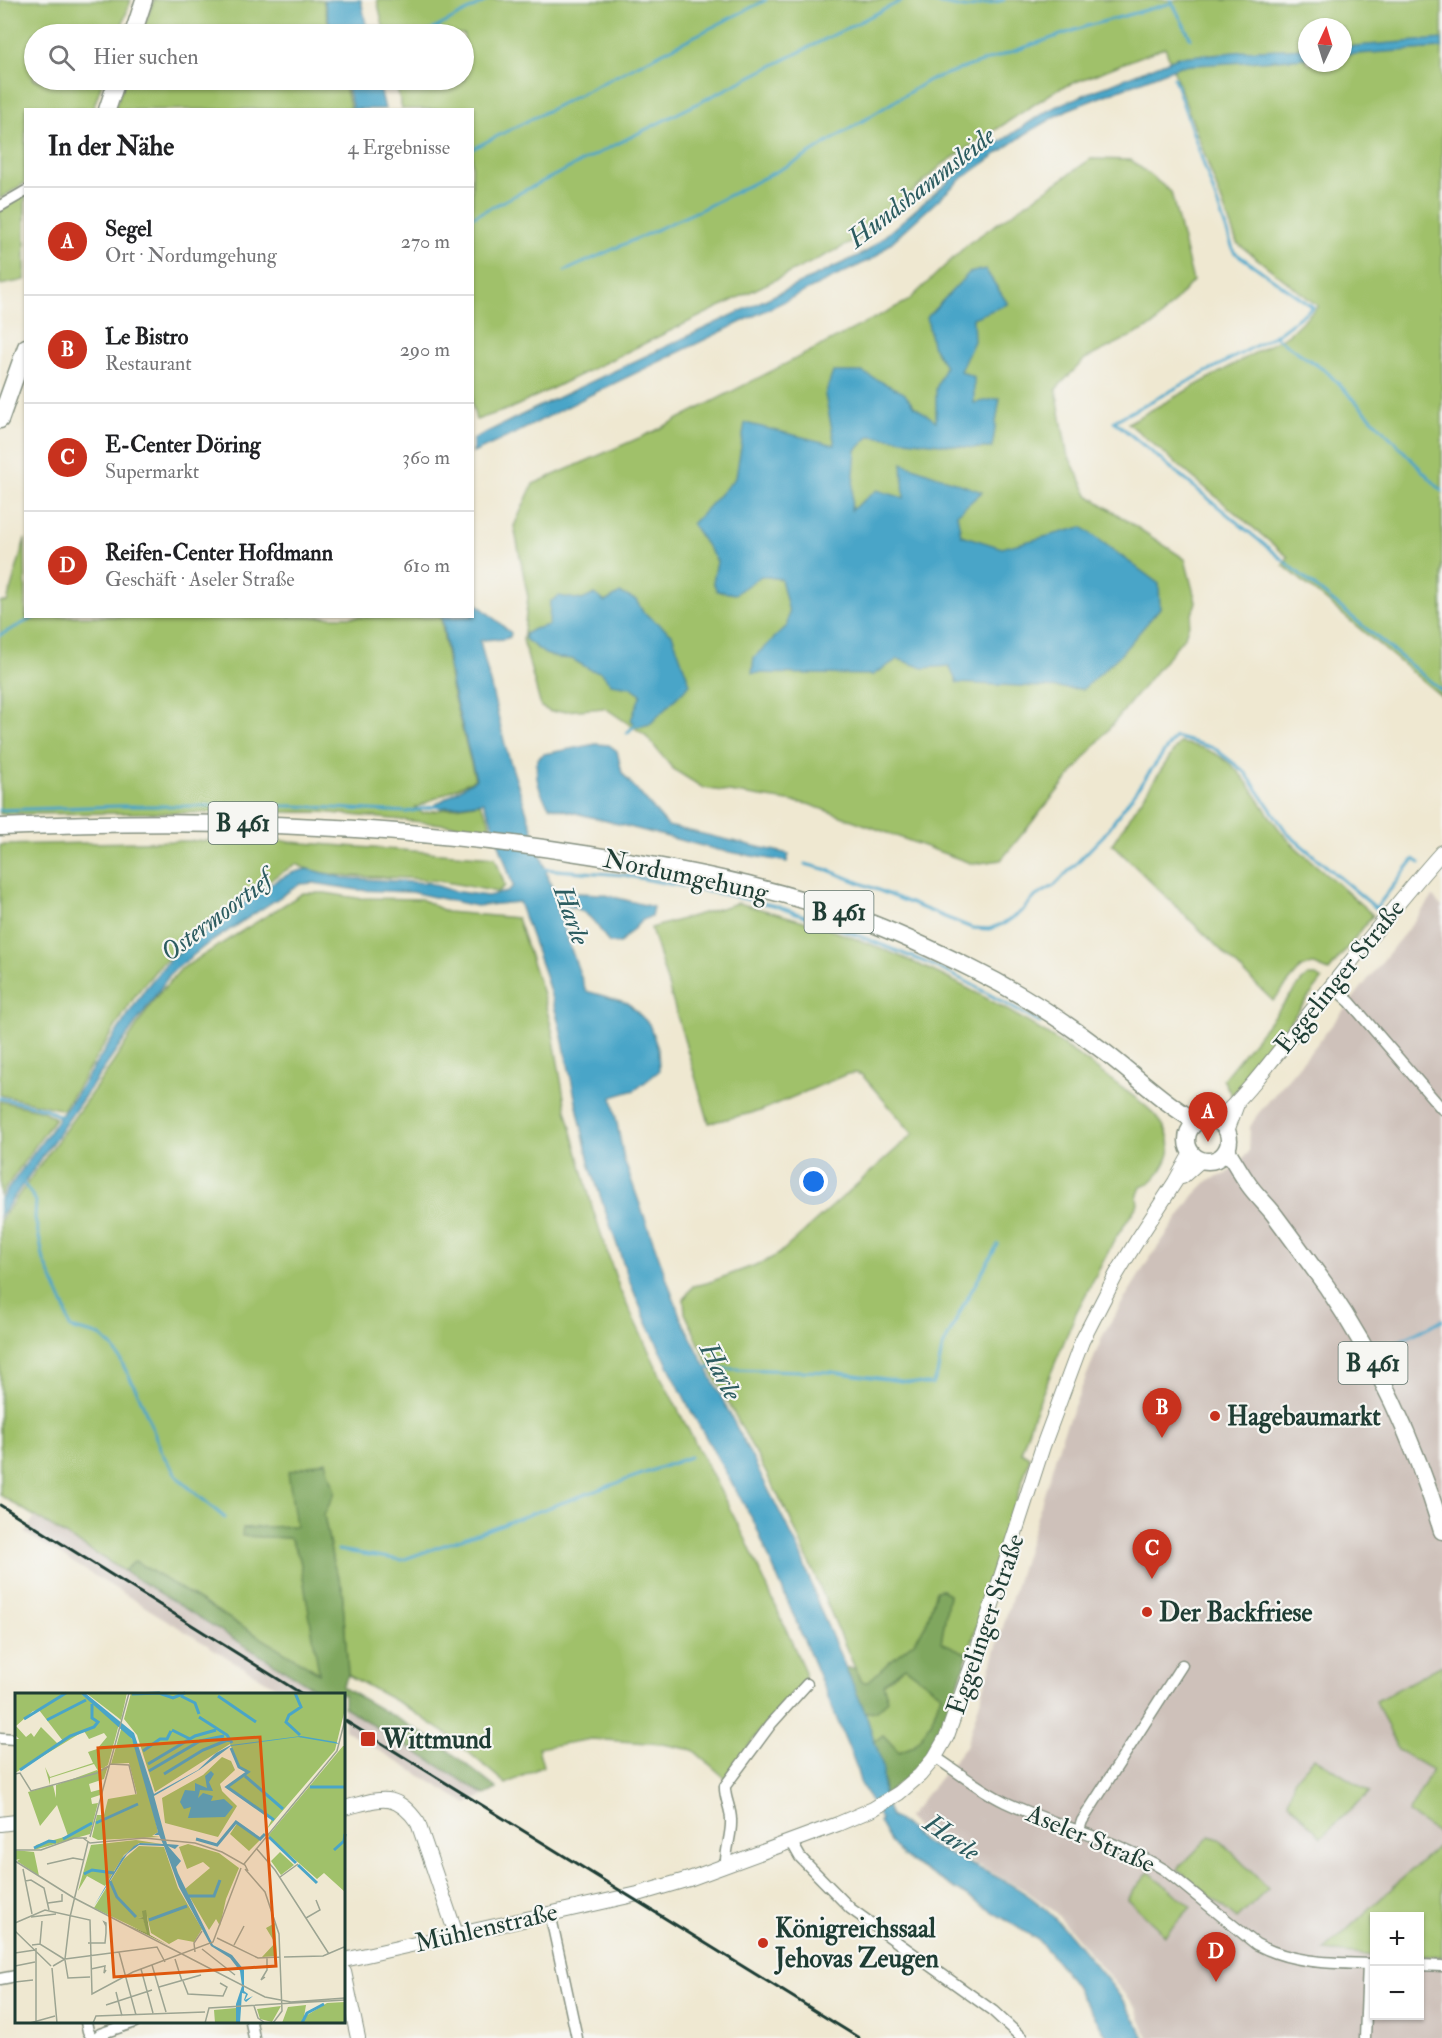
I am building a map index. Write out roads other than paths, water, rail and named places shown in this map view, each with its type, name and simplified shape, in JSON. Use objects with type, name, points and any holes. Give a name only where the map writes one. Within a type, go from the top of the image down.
[{"type":"main road","points":[[136,24],[144,0]]},
{"type":"main road","points":[[108,108],[114,90]]},
{"type":"main road","points":[[0,420],[24,353]]},
{"type":"main road","name":"Nordumgehung","points":[[0,827],[151,821],[356,828],[547,848],[625,860],[739,883],[856,917],[973,969],[1027,1000],[1094,1044],[1172,1107],[1193,1127]]},
{"type":"main road","points":[[1193,1127],[1204,1119],[1222,1126],[1229,1143],[1209,1155]]},
{"type":"main road","name":"B 461","points":[[1193,1127],[1187,1139],[1248,1184],[1272,1212],[1327,1287],[1383,1382],[1433,1500],[1442,1531]]},
{"type":"street","points":[[0,206],[24,192]]},
{"type":"street","name":"Eggelinger Straße","points":[[1222,1126],[1238,1102],[1404,894],[1442,852]]},
{"type":"street","points":[[1332,986],[1350,1002],[1442,1109]]},
{"type":"street","name":"Eggelinger Straße","points":[[629,1896],[668,1886],[864,1813],[910,1785],[936,1757],[971,1667],[1043,1446],[1082,1341],[1116,1275],[1175,1182],[1209,1155]]},
{"type":"street","points":[[1079,1830],[1082,1821],[1182,1665]]},
{"type":"street","points":[[726,1865],[731,1819],[725,1786],[771,1724],[807,1684]]},
{"type":"street","points":[[0,1738],[15,1739]]},
{"type":"street","name":"Aseler Straße","points":[[936,1757],[1005,1802],[1134,1852],[1165,1870],[1256,1944],[1268,1951],[1306,1961],[1370,1964]]},
{"type":"street","points":[[345,1808],[377,1800],[392,1800],[400,1803],[411,1813],[422,1833],[456,1934]]},
{"type":"street","points":[[0,1824],[15,1822]]},
{"type":"street","points":[[791,1841],[800,1857],[851,1909],[993,2011],[1022,2038]]},
{"type":"street","name":"Mühlenstraße","points":[[345,1960],[629,1896]]},
{"type":"street","points":[[550,1913],[577,2038]]},
{"type":"street","points":[[1424,1965],[1442,1966]]},
{"type":"street","points":[[1365,2038],[1371,1966]]},
{"type":"street","points":[[0,1979],[15,1976]]},
{"type":"street","points":[[345,1977],[358,2038]]},
{"type":"street","points":[[86,2023],[88,2031],[94,2038],[99,2034],[132,2023]]},
{"type":"street","points":[[251,2023],[254,2038]]},
{"type":"water","points":[[324,0],[361,0],[366,24],[330,24]]},
{"type":"water","points":[[1442,39],[1442,48],[1352,54],[1352,46]]},
{"type":"water","points":[[1298,48],[1298,59],[1180,66],[1067,110],[1027,133],[960,180],[874,258],[474,453],[474,439],[866,252],[976,158],[1042,114],[1178,57]]},
{"type":"water","points":[[348,90],[380,90],[385,108],[353,108]]},
{"type":"water","points":[[985,269],[1008,304],[973,318],[974,341],[960,371],[974,377],[974,403],[1000,398],[992,448],[870,436],[856,450],[851,510],[877,490],[904,498],[902,463],[982,492],[957,514],[961,535],[1002,548],[1082,527],[1159,584],[1160,608],[1120,655],[1083,689],[957,683],[949,666],[923,668],[898,659],[873,675],[752,673],[754,657],[787,626],[789,612],[781,579],[761,576],[735,594],[717,591],[713,582],[717,561],[692,524],[736,477],[745,423],[835,445],[825,395],[833,372],[862,372],[904,393],[914,406],[936,421],[936,389],[945,366],[932,345],[927,317],[969,273]]},
{"type":"water","points":[[620,593],[636,600],[643,612],[672,634],[690,684],[650,724],[638,727],[631,720],[641,694],[631,687],[611,684],[601,672],[591,670],[572,659],[545,654],[525,639],[525,634],[549,625],[550,602],[559,596],[582,600],[595,594],[605,602]]},
{"type":"water","points":[[474,594],[475,602],[511,633],[507,638],[480,641],[506,749],[553,892],[602,894],[653,907],[651,916],[641,921],[620,943],[609,943],[584,912],[561,906],[557,910],[586,991],[628,1003],[649,1024],[658,1049],[659,1071],[635,1090],[612,1097],[624,1160],[680,1316],[799,1550],[820,1609],[865,1712],[883,1767],[883,1796],[891,1817],[901,1822],[928,1844],[1008,1883],[1054,1917],[1125,2003],[1144,2038],[1108,2038],[1067,1975],[1038,1940],[904,1857],[891,1843],[879,1822],[881,1819],[860,1782],[855,1763],[754,1522],[691,1411],[647,1323],[629,1280],[590,1166],[559,1023],[519,902],[476,906],[411,892],[358,890],[314,883],[300,884],[206,945],[171,973],[0,1217],[0,1200],[72,1100],[145,989],[169,960],[242,905],[251,894],[291,873],[307,869],[344,878],[429,883],[453,891],[487,896],[508,892],[513,886],[490,816],[483,802],[441,808],[435,805],[476,779],[452,687],[442,618],[474,618]]},
{"type":"water","points":[[596,744],[609,745],[617,751],[622,773],[668,826],[789,854],[787,862],[718,850],[549,806],[538,784],[537,759],[544,754]]},
{"type":"waterway","points":[[443,24],[488,0]]},
{"type":"waterway","points":[[474,148],[766,0]]},
{"type":"waterway","points":[[474,216],[903,0]]},
{"type":"waterway","points":[[919,0],[965,8],[1004,0]]},
{"type":"waterway","points":[[1171,0],[1191,39]]},
{"type":"waterway","points":[[565,271],[700,210],[801,159],[929,80],[1087,26],[1172,3]]},
{"type":"waterway","points":[[1174,78],[1234,252],[1313,307],[1274,336],[1114,421],[1442,691]]},
{"type":"waterway","points":[[1274,336],[1327,372],[1442,491]]},
{"type":"waterway","points":[[0,635],[33,618]]},
{"type":"waterway","points":[[627,733],[638,722]]},
{"type":"waterway","points":[[805,864],[828,870],[972,928],[989,929],[1005,923],[1022,911],[1036,896],[1054,886],[1104,835],[1175,737],[1214,748],[1245,772],[1288,834],[1376,908],[1414,859],[1420,863]]},
{"type":"waterway","points":[[0,810],[119,806],[297,806],[407,812],[441,805]]},
{"type":"waterway","name":"Harle","points":[[543,869],[624,875],[776,906],[930,964],[1040,1023]]},
{"type":"waterway","points":[[0,1098],[46,1109],[63,1118]]},
{"type":"waterway","points":[[22,1181],[36,1201],[35,1218],[44,1261],[65,1308],[70,1328],[101,1336],[115,1350],[139,1395],[163,1455],[180,1480],[225,1518]]},
{"type":"waterway","name":"Harle","points":[[703,1368],[832,1372],[932,1384],[937,1375],[942,1349],[998,1244]]},
{"type":"waterway","points":[[1390,1346],[1442,1320]]},
{"type":"waterway","points":[[338,1550],[402,1560],[690,1457]]},
{"type":"railway","points":[[0,1505],[300,1693]]},
{"type":"railway","points":[[345,1721],[859,2038]]},
{"type":"place","name":"Segel","points":[[1208,1142]]},
{"type":"place","name":"Hagebaumarkt","points":[[1215,1416]]},
{"type":"place","name":"Le Bistro","points":[[1162,1438]]},
{"type":"place","name":"E-Center Döring","points":[[1152,1579]]},
{"type":"place","name":"Der Backfriese","points":[[1147,1612]]},
{"type":"place","name":"Wittmund","points":[[368,1739]]},
{"type":"place","name":"Königreichssaal Jehovas Zeugen","points":[[763,1943]]},
{"type":"place","name":"Reifen-Center Hofdmann","points":[[1216,1982]]},
{"type":"water label","name":"Hundshammsleide","points":[[921,187]]},
{"type":"water label","name":"Ostermoortief","points":[[216,916]]}]
